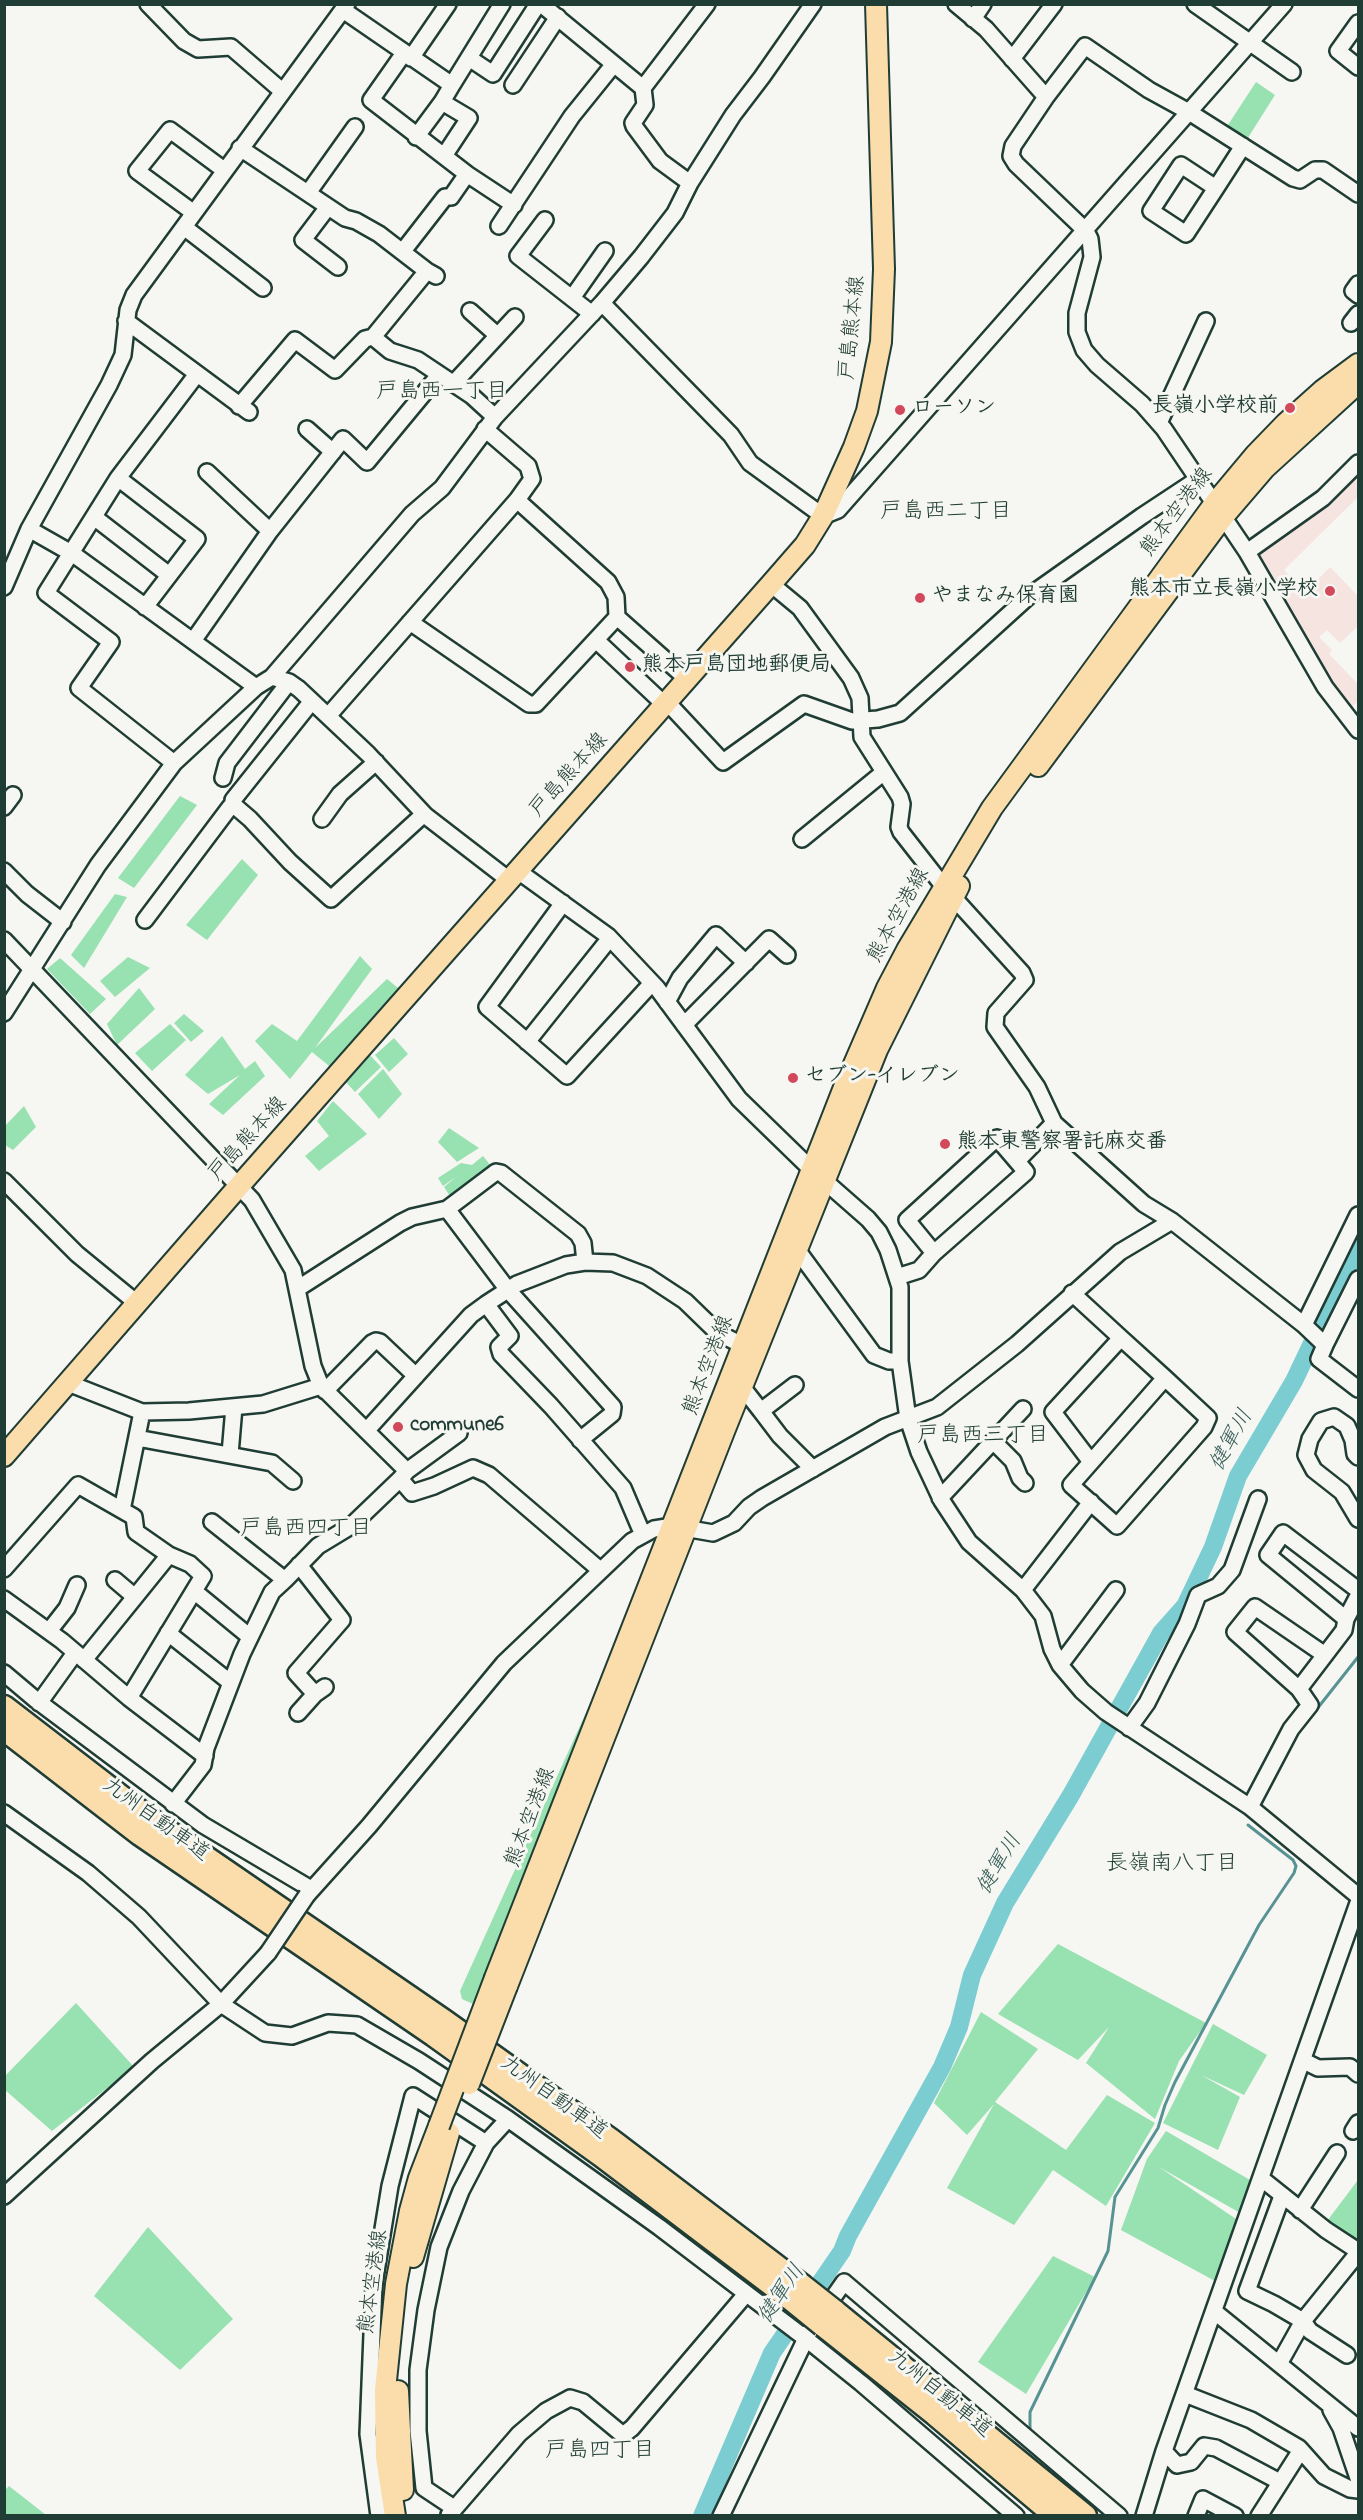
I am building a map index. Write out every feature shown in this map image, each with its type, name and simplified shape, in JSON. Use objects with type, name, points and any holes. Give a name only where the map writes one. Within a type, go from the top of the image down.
[{"type":"highway","name":"九州自動車道","points":[[4,1707],[151,1820],[444,2021],[584,2121],[796,2292],[1085,2516]]},
{"type":"highway","name":"九州自動車道","points":[[4,1729],[140,1834],[434,2036],[796,2292]]},
{"type":"highway","name":"九州自動車道","points":[[829,2318],[1056,2516]]},
{"type":"main road","name":"戸島熊本線","points":[[4,1456],[239,1186],[805,545],[823,516],[854,447],[867,411],[881,342],[884,269],[876,4]]},
{"type":"main road","name":"熊本空港線","points":[[395,2516],[386,2457],[385,2390],[396,2284],[410,2211],[444,2130],[680,1526],[744,1346],[818,1174],[878,1050],[948,892],[1219,510],[1256,454],[1323,390],[1359,364]]},
{"type":"main road","name":"熊本空港線","points":[[1219,510],[1359,383]]},
{"type":"main road","name":"熊本空港線","points":[[680,1526],[743,1388],[798,1251],[818,1174]]},
{"type":"main road","name":"熊本空港線","points":[[406,2516],[398,2391],[405,2312],[412,2259],[444,2130]]},
{"type":"street","points":[[148,4],[184,41],[198,49],[231,48],[282,91]]},
{"type":"street","points":[[448,4],[371,100],[467,174],[514,205]]},
{"type":"street","points":[[417,137],[442,102],[502,4]]},
{"type":"street","points":[[469,58],[494,74],[540,4],[643,88],[645,105],[633,123],[634,126],[660,161],[690,183]]},
{"type":"street","points":[[643,88],[707,4]]},
{"type":"street","points":[[4,1013],[98,865],[174,763],[256,687],[272,677],[412,514],[442,488],[490,423],[597,308],[675,213],[690,183],[733,114],[762,78],[813,4]]},
{"type":"street","points":[[956,4],[986,29],[1046,97]]},
{"type":"street","points":[[974,18],[983,4]]},
{"type":"street","points":[[1012,59],[1054,4]]},
{"type":"street","points":[[1195,4],[1292,72]]},
{"type":"street","points":[[545,220],[518,256],[572,298],[597,308],[731,435],[750,463],[823,516],[838,510],[1284,4]]},
{"type":"street","points":[[4,587],[29,529],[109,385],[123,355],[128,310],[134,295],[345,7],[408,56],[452,85]]},
{"type":"street","points":[[513,85],[558,18]]},
{"type":"street","points":[[1359,23],[1338,51],[1359,67]]},
{"type":"street","points":[[1356,719],[1324,687],[1247,552],[1159,423],[1084,350],[1077,332],[1077,313],[1092,257],[1090,239],[1086,231],[1011,156],[1013,146],[1046,97],[1085,46],[1149,90],[1189,112],[1293,178],[1300,180],[1315,170],[1323,170],[1359,194]]},
{"type":"street","points":[[499,226],[572,116],[614,64]]},
{"type":"street","points":[[442,102],[469,118],[444,156]]},
{"type":"street","points":[[308,193],[354,127]]},
{"type":"street","points":[[194,213],[137,171],[170,130],[224,170]]},
{"type":"street","points":[[1216,188],[1181,165],[1151,211],[1186,234],[1216,188],[1243,146]]},
{"type":"street","points":[[126,321],[244,409],[295,340],[335,370],[365,339],[373,337],[432,274],[379,234],[356,221],[345,218],[240,148]]},
{"type":"street","points":[[403,252],[445,197],[451,197],[467,174]]},
{"type":"street","points":[[328,207],[303,240],[338,267]]},
{"type":"street","points":[[184,227],[262,288]]},
{"type":"street","points":[[572,298],[605,251]]},
{"type":"street","points":[[1359,284],[1353,291],[1359,295]]},
{"type":"street","points":[[470,311],[497,335]]},
{"type":"street","points":[[453,384],[515,317]]},
{"type":"street","points":[[1159,423],[1206,321]]},
{"type":"street","points":[[328,716],[517,500],[532,479],[528,466],[490,423],[472,396],[418,360],[390,351],[373,337]]},
{"type":"street","points":[[174,763],[80,688],[111,642],[46,593],[73,554],[118,478],[197,374]]},
{"type":"street","points":[[193,641],[270,531],[343,439],[367,462],[439,375]]},
{"type":"street","points":[[307,429],[333,452]]},
{"type":"street","points":[[1247,552],[1323,498],[1359,463]]},
{"type":"street","points":[[207,472],[270,531]]},
{"type":"street","points":[[118,478],[197,539],[145,607]]},
{"type":"street","points":[[596,640],[666,703],[723,762],[804,704],[852,722],[878,720],[900,713],[1029,596],[1142,516],[1198,480]]},
{"type":"street","points":[[410,622],[529,704],[536,704],[617,617],[616,597],[608,582],[517,500]]},
{"type":"street","points":[[94,517],[169,575]]},
{"type":"street","points":[[29,529],[73,554],[256,687]]},
{"type":"street","points":[[771,584],[800,608],[851,678],[860,698],[862,737],[902,804],[899,828],[901,832],[948,892],[1022,973],[1025,980],[996,1012],[995,1027],[1038,1087],[1054,1123],[1144,1204],[1172,1221],[1304,1325],[1325,1345]]},
{"type":"street","points":[[617,617],[687,679]]},
{"type":"street","points":[[272,677],[289,682],[312,701],[376,762],[424,814],[514,875],[563,903],[610,938],[652,983],[739,1099],[868,1219],[879,1232],[897,1277],[900,1304],[900,1360],[908,1419],[919,1452],[940,1498],[969,1542],[1023,1590],[1042,1616],[1052,1649],[1060,1665],[1082,1691],[1129,1728],[1250,1807],[1359,1896]]},
{"type":"street","points":[[223,778],[227,764],[289,682]]},
{"type":"street","points":[[233,807],[233,800],[312,701]]},
{"type":"street","points":[[322,819],[340,794],[376,762]]},
{"type":"street","points":[[802,839],[884,772]]},
{"type":"street","points":[[145,920],[230,807],[236,807],[250,819],[290,862],[331,898],[424,814]]},
{"type":"street","points":[[4,871],[27,894],[63,922]]},
{"type":"street","points":[[563,903],[487,1007],[567,1076],[652,983]]},
{"type":"street","points":[[667,1002],[680,978],[716,935],[746,963]]},
{"type":"street","points":[[527,1042],[610,938]]},
{"type":"street","points":[[684,1025],[770,939],[787,955]]},
{"type":"street","points":[[4,940],[252,1200],[293,1270],[313,1366],[323,1388],[367,1430],[404,1475],[412,1493],[434,1486],[473,1468],[489,1474],[600,1570]]},
{"type":"street","points":[[1017,1161],[1054,1123]]},
{"type":"street","points":[[897,1277],[919,1270],[934,1253],[1026,1172],[997,1138],[907,1220],[934,1253]]},
{"type":"street","points":[[297,1289],[400,1223],[412,1217],[447,1209],[491,1174],[501,1173],[578,1234],[583,1243],[585,1262]]},
{"type":"street","points":[[4,1181],[77,1254],[138,1304]]},
{"type":"street","points":[[447,1209],[508,1290],[613,1407],[612,1414],[580,1440]]},
{"type":"street","points":[[1304,1325],[1359,1215]]},
{"type":"street","points":[[4,2196],[152,2061],[221,2004],[268,1953],[309,1892],[369,1826],[504,1663],[632,1541],[654,1529],[680,1526],[699,1532],[713,1533],[734,1523],[749,1506],[885,1427],[937,1407],[1017,1344],[1120,1252],[1172,1221]]},
{"type":"street","points":[[798,1251],[874,1355],[889,1361],[900,1360]]},
{"type":"street","points":[[367,1430],[471,1315],[517,1284],[542,1273],[585,1262],[613,1263],[647,1276],[685,1301],[718,1333],[744,1346]]},
{"type":"street","points":[[1359,1279],[1319,1359],[1359,1389]]},
{"type":"street","points":[[1072,1293],[1120,1338],[1165,1378],[1208,1418],[1204,1427],[1117,1526],[1071,1485],[1165,1378]]},
{"type":"street","points":[[486,1304],[510,1335],[499,1347],[501,1354],[626,1492],[643,1535]]},
{"type":"street","points":[[1091,1462],[1053,1412],[1120,1338]]},
{"type":"street","points":[[68,1383],[142,1412],[189,1411],[262,1404],[323,1388],[376,1341],[380,1342],[416,1376]]},
{"type":"street","points":[[760,1411],[795,1385]]},
{"type":"street","points":[[743,1388],[780,1436],[813,1469]]},
{"type":"street","points":[[230,1454],[234,1407]]},
{"type":"street","points":[[940,1498],[1023,1409]]},
{"type":"street","points":[[122,1510],[142,1412]]},
{"type":"street","points":[[1359,1457],[1354,1454],[1353,1440],[1347,1426],[1334,1417],[1321,1421],[1310,1439],[1306,1455],[1314,1470],[1342,1492],[1359,1519]]},
{"type":"street","points":[[173,1804],[202,1765],[231,1683],[272,1592],[318,1546],[351,1526],[404,1475],[459,1433]]},
{"type":"street","points":[[137,1438],[272,1463],[293,1481]]},
{"type":"street","points":[[993,1442],[1013,1461],[1020,1478],[1025,1483]]},
{"type":"street","points":[[4,1569],[78,1485],[134,1517],[136,1532],[169,1555],[190,1564],[203,1576],[129,1698]]},
{"type":"street","points":[[1129,1728],[1147,1703],[1187,1624],[1198,1595],[1218,1586],[1232,1570],[1258,1499]]},
{"type":"street","points":[[1023,1590],[1090,1502]]},
{"type":"street","points":[[212,1522],[285,1580]]},
{"type":"street","points":[[1346,1619],[1268,1555],[1283,1533],[1359,1590]]},
{"type":"street","points":[[39,1703],[135,1597],[169,1555]]},
{"type":"street","points":[[298,1713],[320,1690],[296,1673],[342,1620],[299,1565]]},
{"type":"street","points":[[116,1580],[135,1597]]},
{"type":"street","points":[[48,1631],[67,1608],[77,1585]]},
{"type":"street","points":[[1060,1665],[1116,1590]]},
{"type":"street","points":[[194,1591],[250,1637]]},
{"type":"street","points":[[1299,1689],[1344,1630],[1346,1619],[1359,1596]]},
{"type":"street","points":[[4,1599],[48,1631],[129,1698],[205,1756]]},
{"type":"street","points":[[1250,1807],[1291,1729],[1310,1705],[1299,1689],[1235,1632],[1255,1607],[1325,1655]]},
{"type":"street","points":[[168,1633],[231,1683]]},
{"type":"street","points":[[4,1673],[39,1703],[173,1804],[309,1892]]},
{"type":"street","points":[[4,1813],[88,1873],[139,1917],[221,2004],[265,2033],[292,2036],[328,2023],[357,2025],[419,2061],[508,2119],[659,2227],[805,2338],[1016,2516]]},
{"type":"street","points":[[1144,2516],[1164,2451],[1359,1903]]},
{"type":"street","points":[[1304,2061],[1318,2068],[1356,2065]]},
{"type":"street","points":[[379,2516],[368,2434],[374,2284],[390,2186],[413,2096],[486,2143]]},
{"type":"street","points":[[508,2119],[486,2143],[461,2191],[439,2247],[426,2310],[418,2370],[418,2431],[424,2488],[451,2512],[519,2434],[546,2411],[570,2398],[584,2402],[622,2435],[632,2428],[746,2294]]},
{"type":"street","points":[[1300,2210],[1337,2153]]},
{"type":"street","points":[[1262,2180],[1359,2252],[1303,2321],[1279,2364]]},
{"type":"street","points":[[1282,2196],[1247,2291],[1303,2321],[1310,2331],[1347,2355]]},
{"type":"street","points":[[721,2516],[805,2338],[844,2282],[1119,2516]]},
{"type":"street","points":[[1215,2312],[1359,2428]]},
{"type":"street","points":[[1185,2394],[1251,2420],[1301,2450],[1324,2476],[1350,2489],[1359,2490]]},
{"type":"street","points":[[1328,2404],[1341,2428],[1359,2478]]},
{"type":"street","points":[[1164,2451],[1177,2465],[1191,2462],[1204,2446],[1216,2448],[1280,2482]]},
{"type":"street","points":[[1259,2516],[1301,2450]]},
{"type":"street","points":[[1196,2516],[1203,2499],[1235,2516]]},
{"type":"shaded area","name":"熊本市立長嶺小学校","points":[[1358,468],[1358,497],[1284,570],[1306,592],[1330,567],[1358,596],[1358,626],[1340,643],[1327,630],[1319,637],[1332,650],[1329,654],[1358,684],[1358,701],[1349,710],[1331,686],[1258,551]]},
{"type":"green space","points":[[1256,82],[1275,95],[1244,144],[1224,131]]},
{"type":"green space","points":[[180,796],[197,805],[134,888],[118,878]]},
{"type":"green space","points":[[242,859],[258,875],[207,940],[186,925]]},
{"type":"green space","points":[[115,894],[127,897],[84,968],[71,955]]},
{"type":"green space","points":[[360,956],[372,969],[315,1048],[387,979],[403,992],[339,1074],[312,1052],[290,1079],[255,1041],[272,1024],[297,1041]]},
{"type":"green space","points":[[128,957],[150,968],[115,997],[100,981]]},
{"type":"green space","points":[[60,958],[106,999],[90,1014],[47,969]]},
{"type":"green space","points":[[139,988],[155,1009],[117,1045],[107,1024]]},
{"type":"green space","points":[[184,1014],[204,1031],[191,1042],[174,1023]]},
{"type":"green space","points":[[170,1024],[186,1040],[152,1071],[135,1053]]},
{"type":"green space","points":[[222,1036],[245,1069],[255,1061],[265,1076],[223,1115],[209,1104],[240,1075],[208,1094],[185,1075]]},
{"type":"green space","points":[[394,1038],[408,1054],[389,1072],[375,1055]]},
{"type":"green space","points":[[370,1055],[381,1067],[355,1092],[345,1081]]},
{"type":"green space","points":[[383,1069],[402,1094],[379,1119],[358,1094]]},
{"type":"green space","points":[[333,1101],[367,1134],[319,1171],[305,1156],[329,1136],[317,1121]]},
{"type":"green space","points":[[24,1106],[36,1127],[13,1150],[5,1145],[5,1126]]},
{"type":"green space","points":[[449,1128],[479,1148],[457,1162],[438,1142]]},
{"type":"green space","points":[[483,1156],[491,1166],[452,1199],[444,1187],[456,1177],[443,1186],[438,1178],[461,1163],[472,1165]]},
{"type":"green space","points":[[598,1686],[473,2004],[462,1999],[460,1991]]},
{"type":"green space","points":[[1058,1944],[1206,2023],[1179,2061],[1155,2119],[1086,2063],[1109,2027],[1078,2060],[998,2014]]},
{"type":"green space","points":[[76,2003],[134,2067],[52,2131],[5,2090],[5,2076]]},
{"type":"green space","points":[[981,2012],[1038,2049],[995,2102],[1066,2150],[1107,2095],[1155,2123],[1106,2206],[1053,2170],[1014,2225],[947,2188],[994,2104],[967,2135],[934,2103]]},
{"type":"green space","points":[[1213,2024],[1267,2055],[1244,2095],[1201,2075],[1240,2097],[1218,2150],[1163,2123]]},
{"type":"green space","points":[[1166,2131],[1250,2180],[1242,2214],[1159,2167],[1239,2221],[1215,2281],[1121,2230],[1147,2159]]},
{"type":"green space","points":[[1358,2180],[1358,2247],[1324,2225]]},
{"type":"green space","points":[[148,2227],[233,2319],[180,2370],[94,2296]]},
{"type":"green space","points":[[1053,2256],[1095,2277],[1026,2394],[978,2362]]},
{"type":"green space","points":[[9,2486],[46,2515],[5,2515],[5,2490]]},
{"type":"waterway","name":"健軍川","points":[[702,2516],[772,2353],[842,2251],[848,2236],[942,2067],[959,2027],[972,1975],[1005,1903],[1071,1795],[1161,1633],[1185,1606],[1213,1547],[1238,1476],[1294,1381],[1358,1246]]},
{"type":"waterway","points":[[1306,1357],[1314,1363]]},
{"type":"waterway","points":[[1294,1738],[1358,1657]]},
{"type":"waterway","points":[[1030,2434],[1030,2412],[1108,2251],[1115,2197],[1158,2128],[1175,2082],[1259,1925],[1294,1873],[1296,1866],[1293,1860],[1248,1825]]},
{"type":"place","name":"長嶺小学校前","points":[[1290,408]]},
{"type":"place","name":"ローソン","points":[[900,410]]},
{"type":"place","name":"熊本市立長嶺小学校","points":[[1330,591]]},
{"type":"place","name":"やまなみ保育園","points":[[920,598]]},
{"type":"place","name":"熊本戸島団地郵便局","points":[[630,667]]},
{"type":"place","name":"セブン-イレブン","points":[[793,1078]]},
{"type":"place","name":"熊本東警察署託麻交番","points":[[945,1144]]},
{"type":"place","name":"commune6","points":[[398,1427]]},
{"type":"district","name":"戸島西一丁目","points":[[442,393]]},
{"type":"district","name":"戸島西二丁目","points":[[946,513]]},
{"type":"district","name":"戸島西三丁目","points":[[983,1437]]},
{"type":"district","name":"戸島西四丁目","points":[[306,1530]]},
{"type":"district","name":"長嶺南八丁目","points":[[1172,1865]]},
{"type":"district","name":"戸島四丁目","points":[[600,2452]]}]
